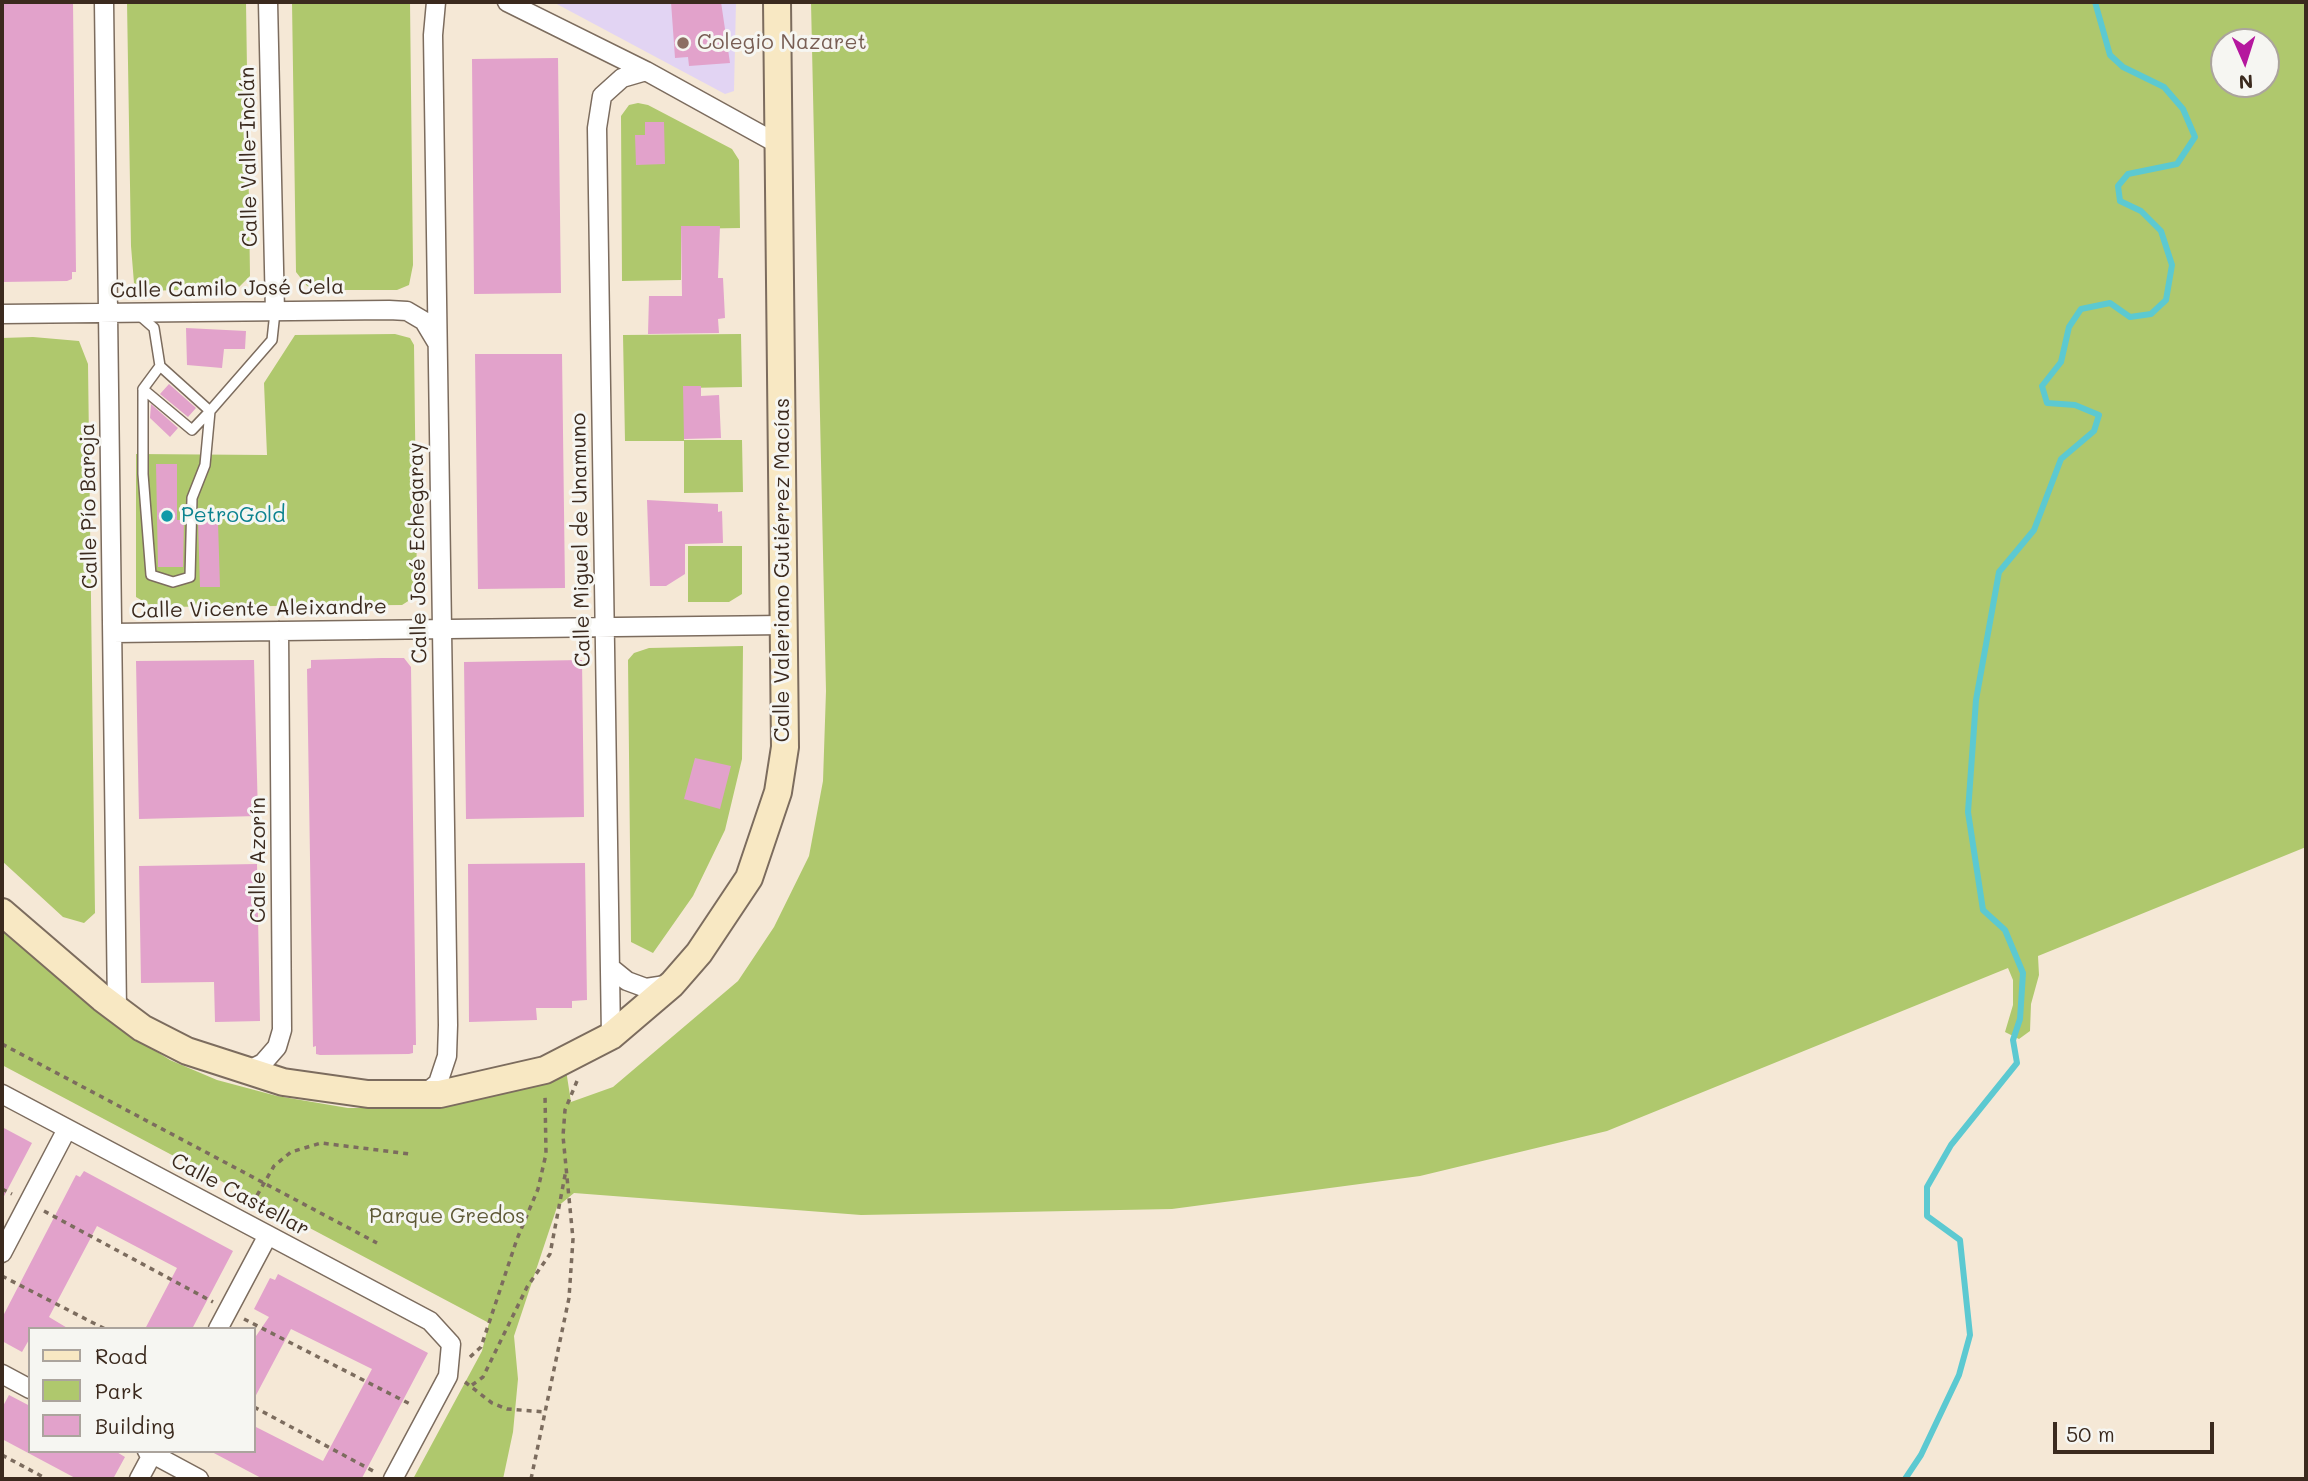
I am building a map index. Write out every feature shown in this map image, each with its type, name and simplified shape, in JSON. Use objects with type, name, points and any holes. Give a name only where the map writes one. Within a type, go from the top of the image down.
[{"type":"main road","name":"Calle Valeriano Gutiérrez Macías","points":[[2,912],[142,1028],[187,1051],[245,1072],[327,1090],[423,1095],[528,1076],[580,1054],[611,1036],[672,984],[723,920],[749,878],[778,792],[785,747],[777,2]]},
{"type":"street","name":"Calle Pío Baroja","points":[[104,2],[117,1010]]},
{"type":"street","name":"Calle Valle-Inclán","points":[[268,2],[275,312]]},
{"type":"street","name":"Calle José Echegaray","points":[[423,1095],[438,1083],[447,1056],[433,35],[436,2]]},
{"type":"street","points":[[507,2],[646,71],[778,144]]},
{"type":"street","name":"Calle Miguel de Unamuno","points":[[611,1036],[597,128],[602,96],[622,78],[646,71]]},
{"type":"street","name":"Calle Camilo José Cela","points":[[2,314],[407,311],[424,321],[438,343]]},
{"type":"street","name":"Calle Vicente Aleixandre","points":[[113,633],[784,625]]},
{"type":"street","name":"Calle Azorín","points":[[245,1072],[263,1063],[277,1047],[282,1030],[279,631]]},
{"type":"street","points":[[611,968],[628,981],[646,988],[672,984]]},
{"type":"street","name":"Calle Castellar","points":[[2,1094],[430,1321],[451,1343],[449,1376]]},
{"type":"street","points":[[2,1253],[67,1129]]},
{"type":"street","points":[[219,1327],[268,1235]]},
{"type":"street","points":[[2,1374],[28,1387]]},
{"type":"street","points":[[386,1476],[449,1376]]},
{"type":"street","points":[[139,1479],[151,1453]]},
{"type":"street","points":[[153,1453],[199,1479]]},
{"type":"lane","points":[[137,312],[154,328],[160,366],[211,411]]},
{"type":"lane","points":[[142,388],[192,430],[272,341],[275,312]]},
{"type":"lane","points":[[160,366],[142,388],[143,474],[151,575],[173,582],[190,577],[192,498],[205,465],[211,411]]},
{"type":"path","points":[[2,1044],[377,1243]]},
{"type":"path","points":[[531,1479],[563,1332],[571,1276],[573,1240],[563,1136],[565,1110],[584,1063],[580,1054]]},
{"type":"path","points":[[544,1083],[548,1117],[546,1154],[538,1189],[513,1251],[481,1347],[449,1376],[472,1385],[492,1404],[507,1409],[546,1412]]},
{"type":"path","points":[[243,1222],[274,1166],[291,1152],[321,1143],[410,1154]]},
{"type":"path","points":[[472,1385],[483,1377],[527,1287],[550,1254],[567,1167]]},
{"type":"path","points":[[2,1276],[101,1327]]},
{"type":"path","points":[[256,1408],[386,1476]]},
{"type":"path","points":[[2,1455],[47,1479]]},
{"type":"shaded area","name":"Colegio Nazaret","points":[[553,2],[736,2],[734,91],[725,94]]},
{"type":"green space","points":[[127,2],[246,2],[250,276],[238,288],[147,291],[134,283]]},
{"type":"green space","points":[[292,2],[410,2],[413,265],[409,285],[397,290],[317,290],[307,286],[296,272]]},
{"type":"green space","name":"Parque Gredos","points":[[811,2],[2306,2],[2306,847],[2038,956],[2039,975],[2031,1004],[2030,1031],[2019,1039],[2005,1032],[2013,1005],[2013,980],[2008,968],[1607,1131],[1420,1176],[1172,1209],[861,1215],[574,1193],[557,1207],[514,1336],[518,1379],[513,1432],[503,1479],[413,1479],[482,1351],[489,1323],[2,1065],[2,929],[116,1026],[170,1060],[217,1080],[277,1096],[348,1108],[403,1108],[459,1103],[566,1070],[571,1102],[613,1087],[738,981],[774,927],[809,856],[823,781],[826,691]]},
{"type":"green space","points":[[629,105],[648,105],[732,149],[739,160],[740,228],[681,229],[681,280],[622,281],[621,116]]},
{"type":"green space","points":[[395,334],[410,338],[414,345],[417,587],[413,598],[402,605],[153,607],[136,597],[136,454],[267,455],[264,383],[295,335]]},
{"type":"green space","points":[[741,334],[742,387],[684,388],[684,440],[742,440],[743,492],[684,493],[684,441],[625,441],[623,335]]},
{"type":"green space","points":[[33,337],[79,341],[88,364],[95,913],[84,923],[63,917],[2,861],[2,338]]},
{"type":"green space","points":[[688,546],[742,546],[742,594],[729,602],[688,602]]},
{"type":"green space","points":[[743,646],[742,759],[725,830],[693,896],[653,953],[631,942],[628,660],[634,653],[649,648]]},
{"type":"building","points":[[2,2],[73,2],[76,272],[72,272],[72,279],[67,281],[2,282]]},
{"type":"building","points":[[671,2],[721,2],[730,63],[689,66],[688,57],[675,58]]},
{"type":"building","points":[[558,58],[561,293],[474,294],[472,59]]},
{"type":"building","points":[[645,122],[664,122],[665,164],[636,165],[635,135],[645,135]]},
{"type":"building","points":[[681,226],[720,226],[718,278],[723,278],[725,318],[718,319],[719,333],[648,334],[649,296],[682,296]]},
{"type":"building","points":[[186,328],[246,331],[245,349],[224,349],[222,368],[187,365]]},
{"type":"building","points":[[475,354],[562,354],[565,588],[478,589]]},
{"type":"building","points":[[169,384],[196,408],[188,417],[160,394]]},
{"type":"building","points":[[683,386],[701,386],[701,396],[719,395],[721,438],[684,439]]},
{"type":"building","points":[[151,404],[178,428],[170,437],[150,418]]},
{"type":"building","name":"PetroGold","points":[[156,464],[177,464],[177,520],[184,520],[183,567],[158,567]]},
{"type":"building","points":[[647,500],[718,504],[718,512],[722,511],[723,543],[685,544],[685,574],[666,586],[650,586]]},
{"type":"building","points":[[198,521],[218,522],[220,587],[200,587]]},
{"type":"building","points":[[404,658],[411,667],[416,1045],[413,1045],[413,1053],[409,1054],[320,1055],[316,1054],[316,1046],[313,1047],[307,669],[311,668],[311,660]]},
{"type":"building","points":[[254,660],[258,816],[139,819],[136,661]]},
{"type":"building","points":[[582,660],[584,817],[466,819],[464,662]]},
{"type":"building","points":[[695,758],[731,766],[720,809],[684,799]]},
{"type":"building","points":[[585,863],[587,1000],[572,1001],[572,1008],[536,1008],[537,1020],[469,1022],[468,864]]},
{"type":"building","points":[[257,864],[260,1021],[215,1022],[214,982],[141,983],[139,866]]},
{"type":"building","points":[[2,1127],[32,1143],[2,1200]]},
{"type":"building","points":[[84,1171],[233,1251],[193,1327],[146,1327],[177,1268],[97,1226],[49,1317],[66,1327],[28,1327],[28,1342],[22,1352],[2,1341],[2,1318],[76,1175],[80,1177]]},
{"type":"building","points":[[278,1274],[428,1353],[362,1478],[365,1479],[263,1479],[214,1453],[256,1453],[256,1427],[323,1461],[372,1369],[291,1329],[256,1395],[256,1336],[269,1317],[254,1309],[270,1278],[275,1280]]},
{"type":"building","points":[[9,1395],[28,1405],[28,1453],[2,1439],[2,1408]]},
{"type":"building","points":[[28,1453],[118,1453],[125,1457],[113,1479],[77,1479]]},
{"type":"waterway","points":[[1905,1479],[1921,1455],[1959,1375],[1970,1335],[1960,1240],[1927,1216],[1927,1187],[1951,1145],[2017,1063],[2013,1040],[2020,1019],[2023,973],[2005,930],[1983,910],[1968,812],[1976,700],[1999,572],[2034,530],[2061,459],[2094,431],[2099,415],[2075,405],[2047,403],[2042,386],[2061,362],[2069,327],[2081,309],[2110,303],[2130,317],[2151,314],[2166,300],[2172,265],[2161,231],[2141,211],[2120,201],[2118,186],[2128,174],[2177,164],[2195,137],[2183,109],[2164,87],[2123,67],[2110,55],[2095,2]]},
{"type":"place","name":"Colegio Nazaret","points":[[683,43]]},
{"type":"place","name":"PetroGold","points":[[167,516]]}]
